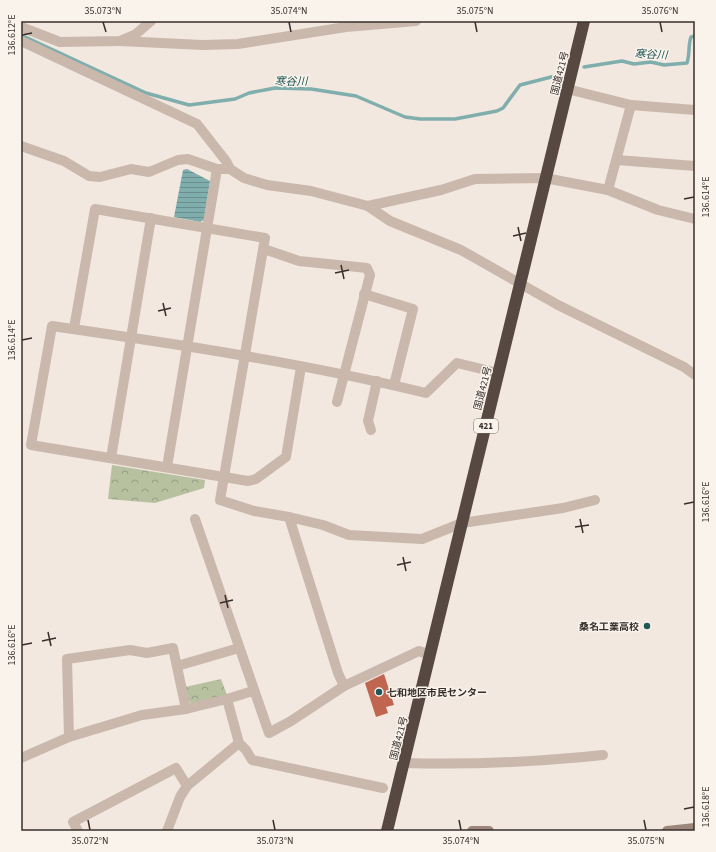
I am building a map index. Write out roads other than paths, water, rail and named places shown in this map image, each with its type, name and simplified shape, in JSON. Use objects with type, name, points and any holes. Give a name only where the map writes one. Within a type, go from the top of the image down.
[{"type":"highway","name":"国道421号","points":[[387,831],[584,21]]},
{"type":"street","points":[[120,41],[136,34],[151,21]]},
{"type":"street","points":[[21,27],[60,42],[120,41],[203,45],[238,44],[346,27],[416,21]]},
{"type":"street","points":[[21,41],[197,124],[230,169],[244,178],[267,185],[311,191],[368,206],[390,221],[461,250],[558,305],[684,367],[695,375]]},
{"type":"street","points":[[567,88],[631,105],[695,110]]},
{"type":"street","points":[[608,190],[631,105]]},
{"type":"street","points":[[21,146],[64,161],[89,176],[100,177],[131,169],[149,172],[178,160],[188,159],[217,169],[230,169]]},
{"type":"street","points":[[616,160],[695,166]]},
{"type":"street","points":[[167,467],[217,169]]},
{"type":"street","points":[[368,206],[441,190],[475,179],[545,178],[608,190],[658,210],[695,219]]},
{"type":"street","points":[[74,328],[95,209],[265,238],[220,500],[254,510],[310,521],[349,535],[422,539],[462,523],[563,508],[595,500]]},
{"type":"street","points":[[111,458],[151,218]]},
{"type":"street","points":[[264,248],[299,261],[367,268],[370,275],[343,374],[337,402]]},
{"type":"street","points":[[364,294],[413,309],[394,385]]},
{"type":"street","points":[[301,367],[286,457],[256,479],[248,481],[31,445],[52,326],[74,328],[343,374],[426,393],[457,363],[498,373]]},
{"type":"street","points":[[371,430],[368,421],[377,381]]},
{"type":"street","points":[[289,517],[338,673],[344,686]]},
{"type":"street","points":[[195,519],[253,691],[269,733],[291,721],[344,686],[419,650],[430,655]]},
{"type":"street","points":[[69,737],[67,659],[130,650],[147,653],[172,648],[186,709]]},
{"type":"street","points":[[177,666],[239,648]]},
{"type":"street","points":[[21,758],[69,737],[142,715],[186,709],[253,691]]},
{"type":"street","points":[[227,699],[239,743],[246,750],[252,760],[383,788]]},
{"type":"street","points":[[167,831],[180,797],[187,786],[239,743]]},
{"type":"street","points":[[404,763],[440,764],[554,760],[603,755]]},
{"type":"street","points":[[78,831],[73,822],[176,768],[187,786]]},
{"type":"street","points":[[667,831],[695,828]]},
{"type":"street","points":[[472,831],[489,831]]},
{"type":"water","points":[[187,169],[210,181],[204,220],[200,222],[174,217],[183,170]]},
{"type":"waterway","name":"寒谷川","points":[[21,35],[146,93],[189,105],[235,99],[249,93],[275,88],[311,89],[356,96],[405,117],[420,119],[455,119],[497,111],[503,108],[520,85],[559,75]]},
{"type":"waterway","name":"寒谷川","points":[[584,67],[622,61],[634,64],[651,62],[664,65],[687,63],[690,40],[691,37],[695,36]]},
{"type":"place","name":"桑名工業高校","points":[[647,626]]},
{"type":"place","name":"七和地区市民センター","points":[[379,692]]}]
